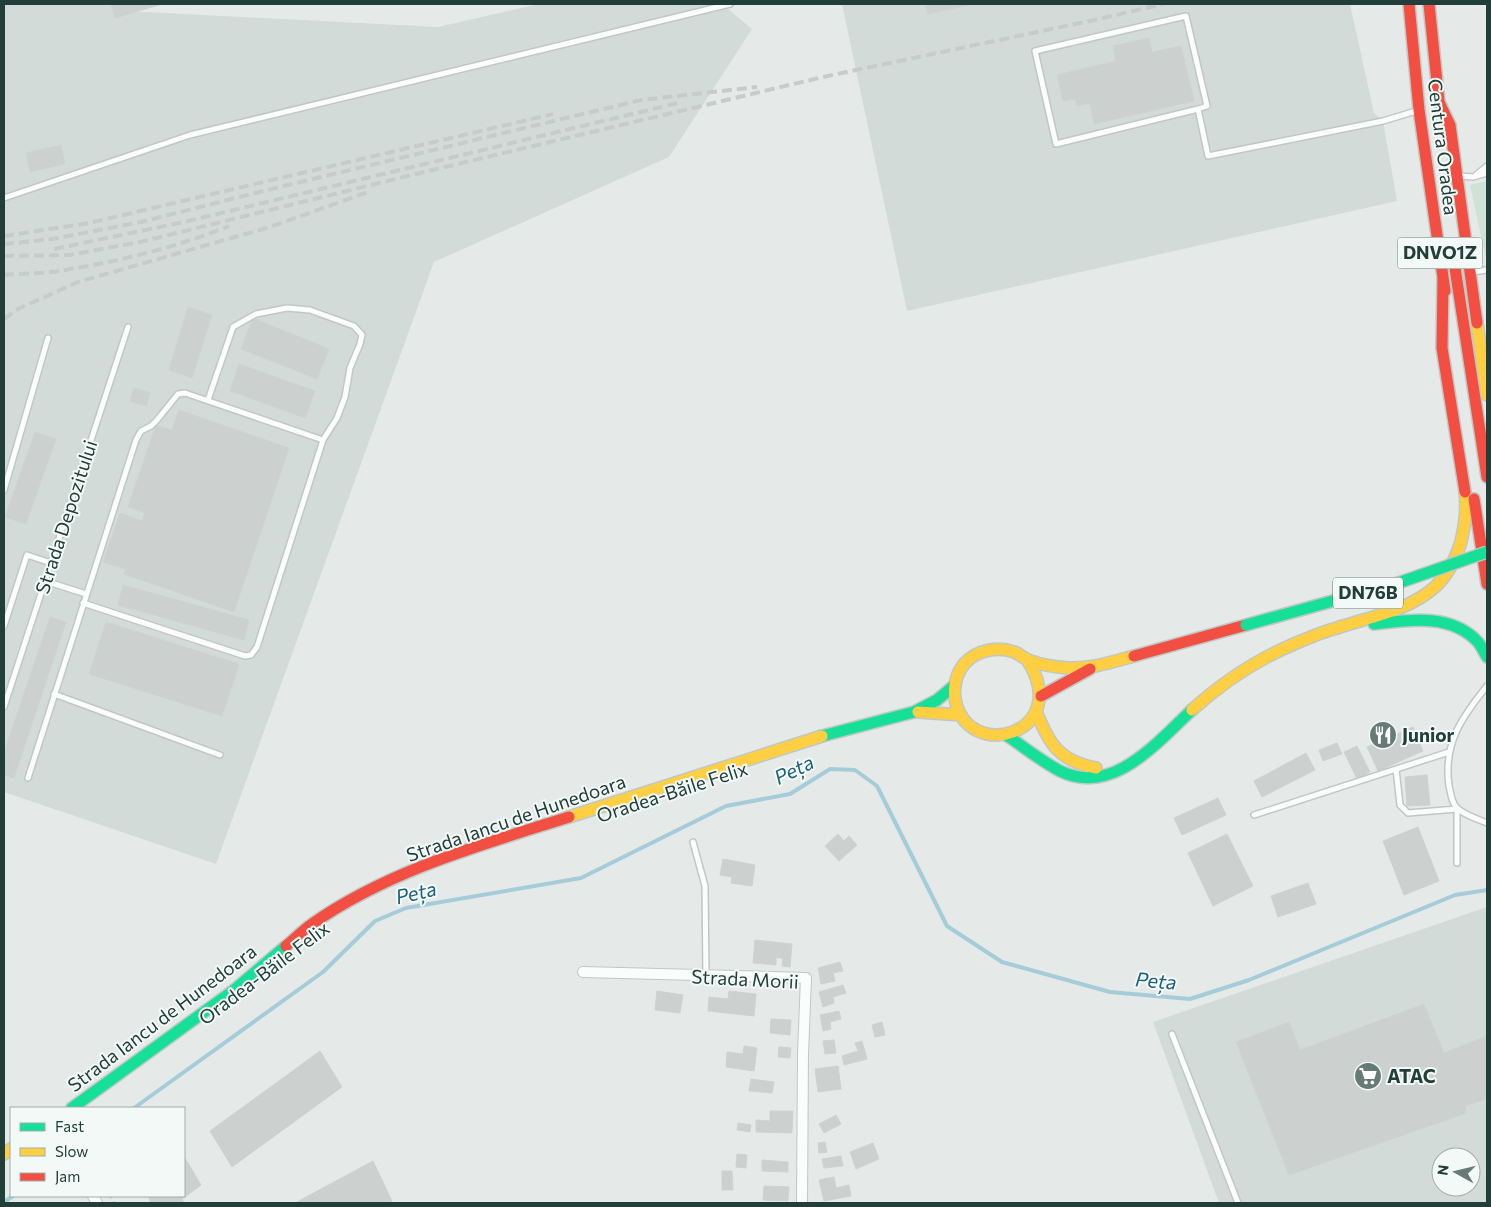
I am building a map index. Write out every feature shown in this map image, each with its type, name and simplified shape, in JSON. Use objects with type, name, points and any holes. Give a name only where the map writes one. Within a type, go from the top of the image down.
[{"type":"main road","name":"Centura Oradea","points":[[1409,4],[1420,110],[1454,344]]},
{"type":"main road","name":"Centura Oradea","points":[[1422,4],[1433,118]]},
{"type":"main road","points":[[1429,4],[1439,102],[1450,125],[1470,273],[1485,364],[1487,396]]},
{"type":"main road","name":"DNVO1Z","points":[[1453,256],[1487,477]]},
{"type":"main road","points":[[1006,735],[1022,744],[1048,766],[1063,773],[1078,777],[1094,778],[1110,774],[1146,753],[1202,702],[1228,680],[1246,668],[1293,644],[1396,609],[1423,595],[1443,579],[1449,570],[1460,542],[1466,505],[1442,346],[1443,278]]},
{"type":"main road","points":[[1457,369],[1474,502],[1487,584]]},
{"type":"main road","name":"DN76B","points":[[1041,696],[1094,667],[1366,594],[1443,569],[1487,552]]},
{"type":"main road","points":[[1338,628],[1407,621],[1450,623],[1469,633],[1478,641],[1487,657]]},
{"type":"main road","points":[[1002,648],[1016,652],[1028,661],[1040,681],[1041,696],[1036,711],[1029,722],[1018,730],[1006,735],[989,735],[980,732],[966,722],[955,701],[955,685],[958,674],[964,664],[973,656],[987,650],[1002,648]]},
{"type":"main road","name":"DN76B","points":[[1028,661],[1067,667],[1094,667]]},
{"type":"main road","name":"Strada Iancu de Hunedoara","points":[[73,1107],[233,991],[312,924],[371,889],[446,857],[810,739],[914,712],[937,700],[955,685]]},
{"type":"main road","points":[[1036,711],[1048,740],[1055,750],[1066,758],[1077,765],[1089,768],[1122,768]]},
{"type":"main road","name":"Strada Iancu de Hunedoara","points":[[914,712],[939,712],[961,715]]},
{"type":"street","name":"Strada Morii","points":[[583,972],[806,978],[803,1054],[802,1203]]},
{"type":"lane","points":[[4,198],[190,135],[730,4]]},
{"type":"lane","points":[[1186,16],[1207,106],[1198,109],[1056,144],[1035,51],[1186,16]]},
{"type":"lane","points":[[1198,109],[1208,156],[1383,121],[1420,110]]},
{"type":"lane","points":[[1473,177],[1487,166]]},
{"type":"lane","points":[[1457,176],[1473,177],[1487,173]]},
{"type":"lane","points":[[1470,273],[1487,270]]},
{"type":"lane","points":[[83,603],[245,656],[251,655],[257,648],[323,440],[331,429],[345,397],[350,368],[362,335],[354,326],[310,310],[287,308],[256,314],[233,326],[208,400]]},
{"type":"lane","name":"Strada Depozitului","points":[[4,707],[128,327]]},
{"type":"lane","points":[[4,490],[48,338]]},
{"type":"lane","points":[[28,778],[136,440],[141,431],[151,426],[178,394],[185,393],[323,440]]},
{"type":"lane","points":[[4,626],[27,555],[51,562]]},
{"type":"lane","points":[[45,581],[86,594]]},
{"type":"lane","points":[[1457,863],[1457,809],[1452,799],[1448,778],[1449,752],[1455,730],[1487,686]]},
{"type":"lane","points":[[54,694],[220,754]]},
{"type":"lane","points":[[1254,815],[1449,752]]},
{"type":"lane","points":[[1396,769],[1400,805],[1408,813],[1457,809],[1487,823]]},
{"type":"lane","points":[[693,842],[705,886],[706,976]]},
{"type":"lane","points":[[1172,1034],[1238,1203]]},
{"type":"shaded area","points":[[4,4],[126,4],[126,11],[438,27],[539,4],[722,4],[752,29],[669,157],[434,262],[216,864],[4,792]]},
{"type":"shaded area","points":[[842,4],[1350,4],[1374,113],[1383,121],[1397,201],[907,311]]},
{"type":"shaded area","points":[[1487,907],[1487,1203],[1219,1203],[1153,1022]]},
{"type":"green space","points":[[1487,181],[1487,259],[1486,259],[1470,185]]},
{"type":"building","points":[[111,4],[162,4],[115,18]]},
{"type":"building","points":[[926,4],[973,4],[928,14]]},
{"type":"building","points":[[1149,38],[1152,52],[1181,46],[1194,101],[1094,124],[1090,103],[1077,106],[1075,99],[1063,101],[1057,75],[1116,61],[1113,46]]},
{"type":"building","points":[[61,145],[65,164],[30,172],[26,153]]},
{"type":"building","points":[[188,307],[212,315],[192,378],[169,370]]},
{"type":"building","points":[[253,318],[329,349],[317,379],[241,349]]},
{"type":"building","points":[[239,364],[315,391],[305,418],[230,391]]},
{"type":"building","points":[[134,388],[150,393],[146,406],[130,401]]},
{"type":"building","points":[[179,410],[289,448],[234,612],[124,574],[126,569],[103,562],[120,513],[142,521],[145,513],[128,507],[156,425],[172,430]]},
{"type":"building","points":[[35,432],[56,439],[26,524],[5,517]]},
{"type":"building","points":[[123,585],[249,620],[244,640],[118,605]]},
{"type":"building","points":[[50,617],[66,622],[14,778],[4,775],[4,753]]},
{"type":"building","points":[[106,622],[239,664],[222,716],[89,674]]},
{"type":"building","points":[[1413,727],[1423,751],[1378,771],[1367,747]]},
{"type":"building","points":[[1337,743],[1342,754],[1323,761],[1319,750]]},
{"type":"building","points":[[1357,746],[1370,772],[1357,779],[1344,752]]},
{"type":"building","points":[[1306,753],[1315,770],[1262,797],[1254,781]]},
{"type":"building","points":[[1427,775],[1430,805],[1407,806],[1405,777]]},
{"type":"building","points":[[1218,798],[1226,815],[1182,835],[1174,818]]},
{"type":"building","points":[[1418,827],[1439,881],[1404,895],[1383,841]]},
{"type":"building","points":[[838,834],[844,841],[849,836],[857,845],[839,861],[825,846]]},
{"type":"building","points":[[1227,834],[1253,886],[1213,906],[1188,853]]},
{"type":"building","points":[[723,859],[755,865],[752,886],[731,883],[732,877],[720,875]]},
{"type":"building","points":[[1308,883],[1316,904],[1278,917],[1271,896]]},
{"type":"building","points":[[755,940],[792,944],[790,967],[782,966],[783,958],[776,958],[776,965],[753,963]]},
{"type":"building","points":[[840,962],[843,971],[833,973],[835,981],[821,984],[818,968]]},
{"type":"building","points":[[843,985],[846,993],[833,997],[834,1003],[823,1007],[819,992]]},
{"type":"building","points":[[657,991],[683,995],[680,1013],[655,1010]]},
{"type":"building","points":[[729,991],[756,994],[754,1016],[708,1011],[709,997],[728,999]]},
{"type":"building","name":"ATAC","points":[[1424,1004],[1444,1053],[1487,1036],[1487,1099],[1465,1106],[1466,1113],[1289,1175],[1236,1042],[1289,1022],[1300,1050]]},
{"type":"building","points":[[839,1011],[841,1019],[830,1022],[831,1029],[823,1031],[820,1015]]},
{"type":"building","points":[[771,1019],[791,1020],[790,1035],[770,1033]]},
{"type":"building","points":[[882,1022],[885,1035],[875,1037],[872,1025]]},
{"type":"building","points":[[834,1040],[836,1053],[825,1054],[823,1041]]},
{"type":"building","points":[[862,1041],[867,1059],[844,1065],[842,1056],[858,1051],[855,1043]]},
{"type":"building","points":[[744,1046],[757,1048],[754,1071],[726,1067],[727,1052],[743,1054]]},
{"type":"building","points":[[779,1047],[791,1048],[790,1058],[778,1057]]},
{"type":"building","points":[[320,1051],[342,1087],[232,1167],[210,1131]]},
{"type":"building","points":[[838,1066],[841,1089],[818,1092],[815,1069]]},
{"type":"building","points":[[751,1079],[774,1082],[772,1093],[749,1091]]},
{"type":"building","points":[[770,1111],[793,1111],[792,1133],[756,1132],[756,1120],[770,1121]]},
{"type":"building","points":[[836,1115],[841,1124],[824,1133],[819,1124]]},
{"type":"building","points":[[738,1123],[751,1125],[750,1132],[737,1130]]},
{"type":"building","points":[[825,1142],[827,1152],[819,1153],[818,1143]]},
{"type":"building","points":[[873,1143],[879,1159],[856,1169],[850,1152]]},
{"type":"building","points":[[737,1154],[747,1155],[746,1168],[736,1167]]},
{"type":"building","points":[[841,1156],[843,1166],[824,1168],[822,1159]]},
{"type":"building","points":[[185,1158],[201,1185],[185,1197]]},
{"type":"building","points":[[762,1160],[788,1162],[788,1172],[762,1171]]},
{"type":"building","points":[[373,1161],[392,1201],[387,1203],[295,1203]]},
{"type":"building","points":[[722,1171],[732,1171],[733,1190],[722,1190]]},
{"type":"building","points":[[834,1177],[836,1188],[849,1185],[851,1196],[824,1201],[819,1180]]},
{"type":"building","points":[[764,1186],[789,1187],[788,1201],[763,1200]]},
{"type":"building","points":[[148,1197],[185,1197],[182,1199],[184,1203],[151,1203]]},
{"type":"waterway","name":"Peța","points":[[135,1107],[323,972],[375,921],[406,908],[581,878],[726,806],[790,794],[830,769],[855,770],[877,786],[947,926],[1002,962],[1110,992],[1190,999],[1249,980],[1455,895],[1487,890]]},
{"type":"waterway","name":"Peța","points":[[4,1202],[12,1197]]},
{"type":"railway","points":[[4,256],[69,255],[140,242],[823,77],[1163,4]]},
{"type":"railway","points":[[4,244],[52,239],[141,222],[641,100],[757,87]]},
{"type":"railway","points":[[54,249],[184,222],[682,102]]},
{"type":"railway","points":[[4,236],[89,223],[553,114]]},
{"type":"railway","points":[[4,319],[18,309],[78,282],[270,227],[368,192]]},
{"type":"railway","points":[[4,275],[42,273],[107,262],[169,247],[229,226]]},
{"type":"traffic: fast","points":[[1246,625],[1398,583],[1487,552]]},
{"type":"traffic: fast","points":[[1374,624],[1414,620],[1442,622],[1466,632],[1477,641],[1487,657]]},
{"type":"traffic: fast","points":[[822,736],[914,712],[937,700],[955,685]]},
{"type":"traffic: fast","points":[[1006,735],[1060,771],[1079,777],[1098,777],[1116,772],[1133,762],[1164,737],[1192,710]]},
{"type":"traffic: fast","points":[[73,1107],[233,991],[286,946]]},
{"type":"traffic: slow","points":[[1477,323],[1487,395]]},
{"type":"traffic: slow","points":[[1192,710],[1228,681],[1266,657],[1320,633],[1401,608],[1435,587],[1450,568],[1460,545],[1465,518],[1465,492]]},
{"type":"traffic: slow","points":[[1028,661],[1038,687],[1037,707],[1028,723],[1012,732],[995,735],[977,730],[963,718],[955,698],[956,679],[965,663],[982,652],[995,649],[1008,650],[1035,662],[1068,668],[1110,663],[1134,656]]},
{"type":"traffic: slow","points":[[1036,711],[1051,742],[1064,756],[1083,765],[1096,768]]},
{"type":"traffic: slow","points":[[918,712],[961,715]]},
{"type":"traffic: slow","points":[[569,817],[822,736]]},
{"type":"traffic: slow","points":[[4,1154],[10,1150]]},
{"type":"traffic: jam","points":[[1409,4],[1419,110],[1445,291]]},
{"type":"traffic: jam","points":[[1429,4],[1439,102],[1450,125],[1477,323]]},
{"type":"traffic: jam","points":[[1455,268],[1487,477]]},
{"type":"traffic: jam","points":[[1443,278],[1442,348],[1465,492]]},
{"type":"traffic: jam","points":[[1474,499],[1487,584]]},
{"type":"traffic: jam","points":[[1134,656],[1246,625]]},
{"type":"traffic: jam","points":[[1041,696],[1090,669]]},
{"type":"traffic: jam","points":[[286,946],[309,926],[372,888],[469,849],[569,817]]},
{"type":"place","name":"Junior","points":[[1383,735]]},
{"type":"place","name":"ATAC","points":[[1368,1076]]}]
